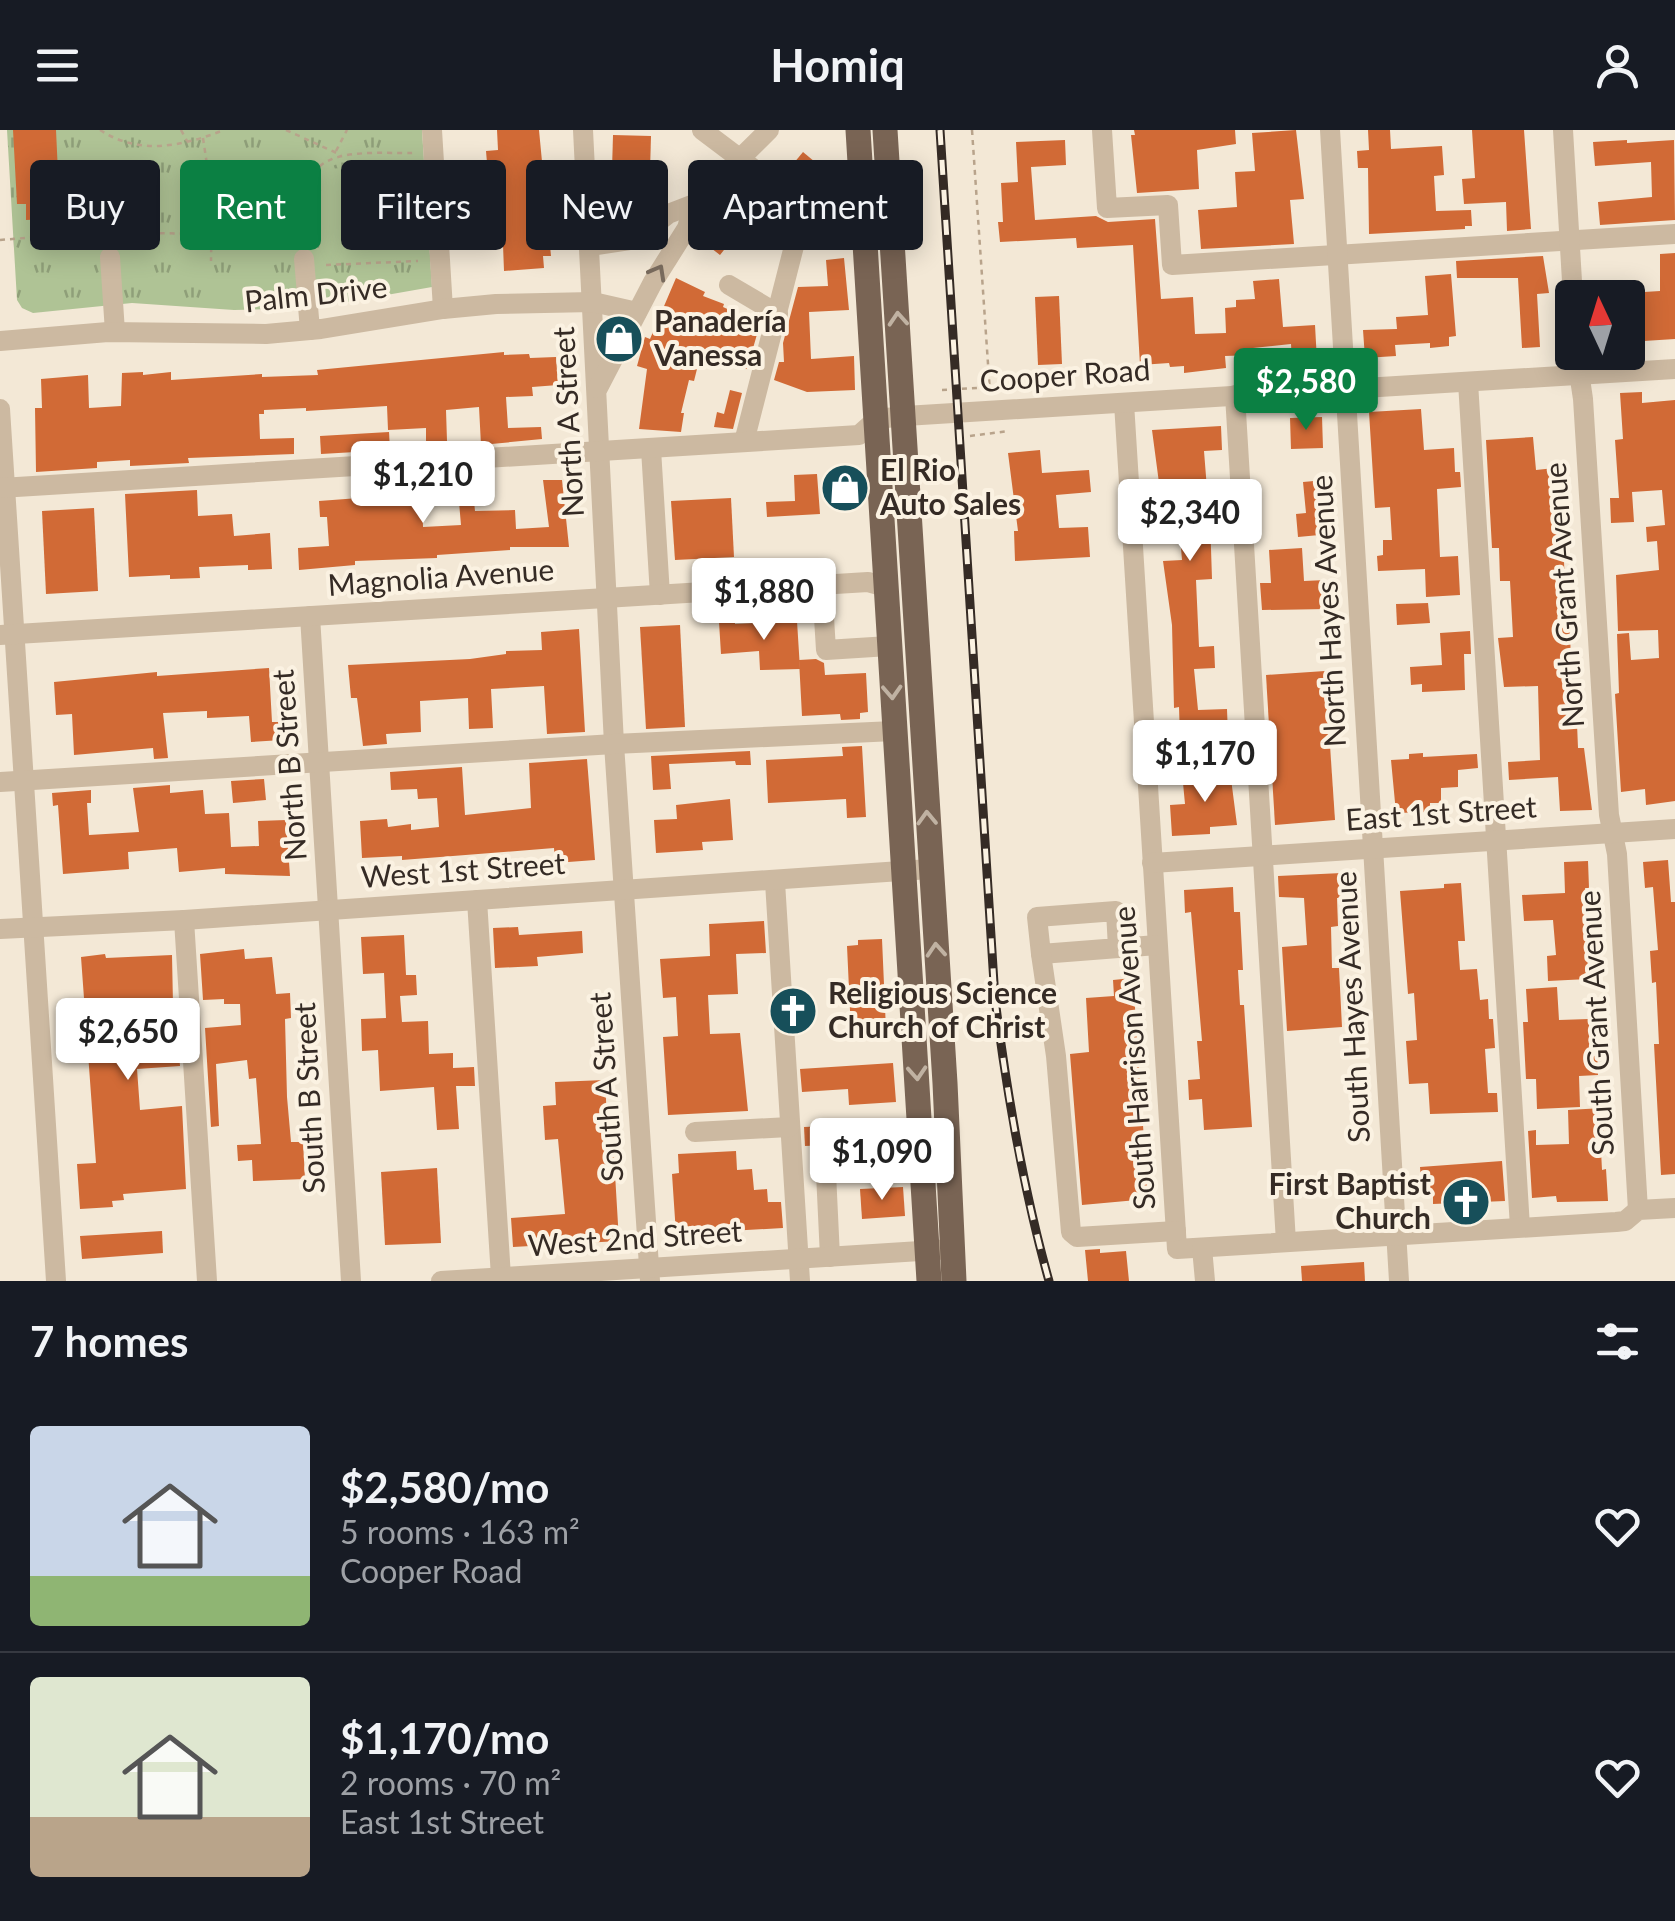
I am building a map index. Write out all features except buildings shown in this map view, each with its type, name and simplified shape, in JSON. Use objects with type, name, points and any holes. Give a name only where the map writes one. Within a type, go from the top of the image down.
[{"type":"main road","points":[[858,130],[923,1168],[940,1250],[954,1281]]},
{"type":"main road","points":[[885,130],[946,1082],[940,1250],[930,1281]]},
{"type":"main road","points":[[886,587],[916,600]]},
{"type":"street","points":[[432,130],[443,309]]},
{"type":"street","name":"North A Street","points":[[583,130],[585,160]]},
{"type":"street","points":[[702,130],[738,160]]},
{"type":"street","points":[[740,160],[768,130]]},
{"type":"street","points":[[1102,130],[1107,208],[1168,205],[1172,265],[1675,234]]},
{"type":"street","name":"North Hayes Avenue","points":[[1330,130],[1374,850]]},
{"type":"street","points":[[1562,130],[1572,280]]},
{"type":"street","points":[[598,390],[688,222]]},
{"type":"street","name":"North A Street","points":[[590,250],[614,744],[625,890]]},
{"type":"street","points":[[744,442],[794,250]]},
{"type":"street","points":[[110,258],[114,332]]},
{"type":"street","points":[[310,330],[311,258]]},
{"type":"street","points":[[730,285],[778,314]]},
{"type":"street","name":"Palm Drive","points":[[0,342],[114,332],[310,330],[496,304],[593,302],[637,312]]},
{"type":"street","name":"Cooper Road","points":[[2,488],[859,435],[878,420],[905,416],[1675,369]]},
{"type":"street","name":"North Grant Avenue","points":[[1579,370],[1612,833]]},
{"type":"street","points":[[1468,382],[1520,1227]]},
{"type":"street","points":[[1235,395],[1286,1242]]},
{"type":"street","name":"South Harrison Avenue","points":[[1124,402],[1176,1240]]},
{"type":"street","points":[[0,409],[7,635],[23,780],[56,1281]]},
{"type":"street","points":[[650,449],[660,595]]},
{"type":"street","name":"Magnolia Avenue","points":[[7,635],[868,582],[886,587]]},
{"type":"street","points":[[822,585],[826,650],[890,646]]},
{"type":"street","name":"North B Street","points":[[310,616],[330,911]]},
{"type":"street","points":[[0,782],[894,731]]},
{"type":"street","name":"East 1st Street","points":[[1152,863],[1675,829]]},
{"type":"street","name":"South Grant Avenue","points":[[1612,833],[1617,854],[1638,1210]]},
{"type":"street","name":"South Hayes Avenue","points":[[1374,850],[1399,1281]]},
{"type":"street","name":"West 1st Street","points":[[0,929],[330,911],[930,869]]},
{"type":"street","points":[[775,882],[800,1281]]},
{"type":"street","name":"South A Street","points":[[625,890],[650,1274]]},
{"type":"street","points":[[476,900],[493,1279]]},
{"type":"street","name":"South B Street","points":[[330,911],[351,1281]]},
{"type":"street","points":[[1118,948],[1116,911],[1038,917],[1056,1056],[1071,1232],[1077,1237],[1176,1240],[1202,1248],[1625,1221],[1638,1210],[1675,1208]]},
{"type":"street","points":[[184,920],[207,1281]]},
{"type":"street","points":[[1041,954],[1158,945]]},
{"type":"street","points":[[695,1132],[789,1127]]},
{"type":"street","points":[[830,1257],[826,1173],[923,1168]]},
{"type":"street","points":[[1202,1248],[1204,1281]]},
{"type":"street","name":"West 2nd Street","points":[[441,1281],[650,1274],[940,1250]]},
{"type":"path","points":[[100,130],[142,146],[175,146],[224,130]]},
{"type":"path","points":[[181,130],[188,142]]},
{"type":"path","points":[[286,130],[342,156]]},
{"type":"path","points":[[336,153],[347,130]]},
{"type":"path","points":[[972,130],[991,411]]},
{"type":"path","points":[[203,138],[206,160]]},
{"type":"path","points":[[321,164],[342,156],[433,152]]},
{"type":"path","points":[[0,240],[98,232],[180,234]]},
{"type":"path","points":[[211,261],[212,250]]},
{"type":"path","points":[[311,250],[311,258],[439,260]]},
{"type":"path","points":[[942,390],[1008,386]]},
{"type":"path","points":[[970,436],[1009,431]]},
{"type":"green space","points":[[7,130],[422,130],[424,160],[341,160],[341,250],[430,250],[432,287],[286,309],[234,310],[132,303],[33,313],[22,308],[17,300]]},
{"type":"green space","points":[[341,168],[341,250],[425,250],[425,257],[332,263],[326,169]]},
{"type":"railway","points":[[940,130],[995,999],[1017,1141],[1049,1281]]},
{"type":"place","name":"Panadería Vanessa","points":[[619,339]]},
{"type":"place","name":"El Rio Auto Sales","points":[[845,488]]},
{"type":"place","name":"Religious Science Church of Christ","points":[[793,1011]]},
{"type":"place","name":"First Baptist Church","points":[[1466,1202]]}]
